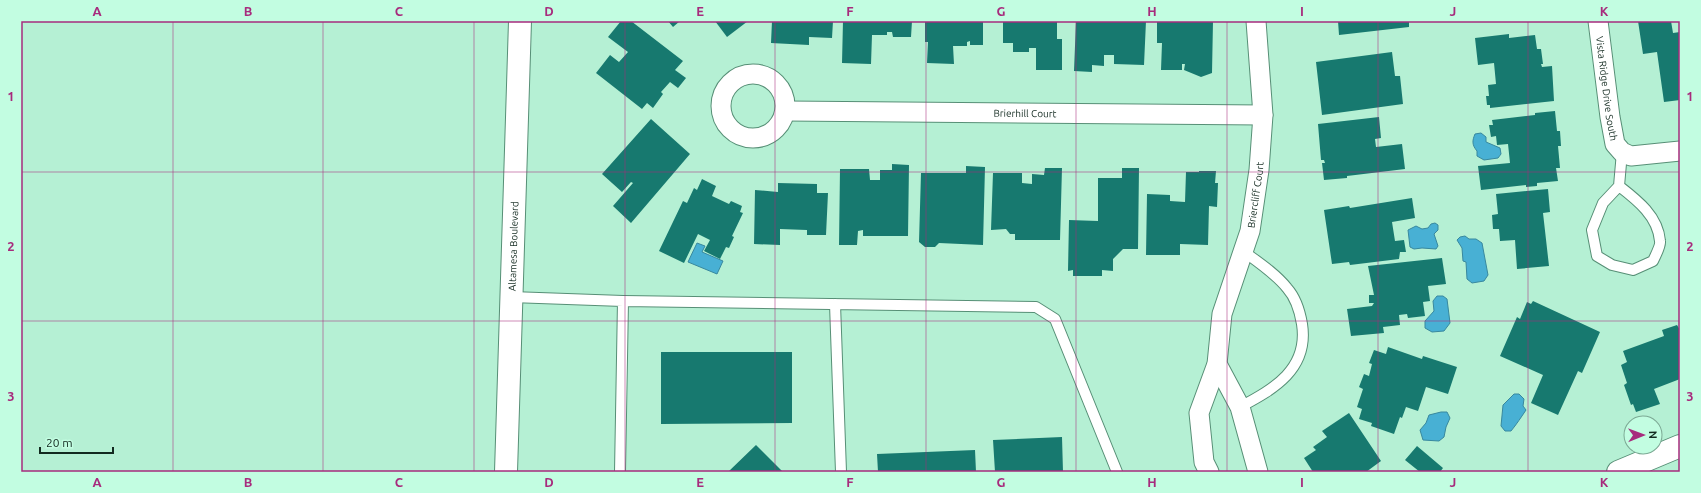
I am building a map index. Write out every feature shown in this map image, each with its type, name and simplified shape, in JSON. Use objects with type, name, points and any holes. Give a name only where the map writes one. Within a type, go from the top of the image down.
[{"type":"street","name":"Altamesa Boulevard","points":[[506,472],[520,21]]},
{"type":"street","name":"Briercliff Court","points":[[1208,472],[1204,462],[1199,413],[1217,364],[1222,314],[1250,230],[1260,170],[1263,115],[1256,21]]},
{"type":"street","name":"Vista Ridge Drive South","points":[[1598,21],[1610,117],[1615,144],[1622,152]]},
{"type":"street","name":"Brierhill Court","points":[[786,111],[1263,115]]},
{"type":"street","points":[[1622,152],[1631,156],[1680,151]]},
{"type":"street","points":[[1217,364],[1240,407],[1254,471]]},
{"type":"street","points":[[1618,472],[1680,446]]},
{"type":"lane","points":[[1619,186],[1640,203],[1654,221],[1660,242],[1653,261],[1633,270],[1612,266],[1597,256],[1592,230],[1603,203],[1619,186],[1622,152]]},
{"type":"lane","points":[[1240,407],[1275,387],[1291,371],[1302,352],[1303,334],[1301,316],[1296,302],[1287,288],[1243,251]]},
{"type":"lane","points":[[511,297],[623,301],[1036,307],[1055,319],[1117,472]]},
{"type":"lane","points":[[620,472],[623,301]]},
{"type":"lane","points":[[835,304],[841,472]]},
{"type":"water","points":[[1481,133],[1486,137],[1486,142],[1500,148],[1501,154],[1498,158],[1484,160],[1477,156],[1477,151],[1473,145],[1473,139],[1475,134]]},
{"type":"water","points":[[1435,223],[1438,225],[1438,230],[1434,234],[1438,246],[1436,249],[1414,249],[1410,247],[1408,230],[1416,226],[1422,229],[1428,228],[1431,224]]},
{"type":"water","points":[[1465,236],[1469,239],[1476,239],[1482,243],[1488,275],[1484,281],[1472,283],[1467,279],[1466,262],[1463,261],[1462,248],[1457,240],[1460,237]]},
{"type":"water","points":[[697,243],[705,246],[702,252],[723,261],[717,274],[688,262]]},
{"type":"water","points":[[1437,296],[1443,296],[1447,299],[1450,323],[1444,331],[1432,332],[1425,328],[1425,321],[1434,311],[1433,301]]},
{"type":"water","points":[[1514,394],[1519,394],[1524,399],[1523,406],[1526,410],[1511,431],[1505,431],[1501,426],[1503,405]]},
{"type":"water","points":[[1447,412],[1450,418],[1444,437],[1439,441],[1423,440],[1420,430],[1426,423],[1429,415]]},
{"type":"building","points":[[621,21],[631,21],[683,61],[675,70],[686,78],[678,88],[670,82],[661,92],[663,94],[653,108],[647,103],[642,109],[596,73],[610,55],[619,62],[628,52],[608,37]]},
{"type":"building","points":[[668,21],[680,21],[673,27]]},
{"type":"building","points":[[715,21],[748,21],[727,37]]},
{"type":"building","points":[[772,21],[833,21],[832,38],[809,37],[809,45],[771,43]]},
{"type":"building","points":[[843,21],[912,21],[911,37],[893,37],[892,32],[887,32],[887,35],[872,35],[871,64],[842,63]]},
{"type":"building","points":[[925,21],[983,21],[983,45],[970,45],[970,41],[967,42],[967,46],[953,46],[954,64],[927,63],[928,42],[925,42]]},
{"type":"building","points":[[1003,21],[1057,21],[1057,39],[1062,39],[1062,70],[1036,70],[1036,48],[1029,48],[1029,52],[1013,52],[1013,43],[1003,43]]},
{"type":"building","points":[[1076,21],[1146,21],[1144,65],[1114,64],[1114,55],[1104,55],[1104,66],[1092,65],[1092,72],[1074,71]]},
{"type":"building","points":[[1157,21],[1213,21],[1212,73],[1201,77],[1184,70],[1185,64],[1182,64],[1182,70],[1161,70],[1162,43],[1157,43]]},
{"type":"building","points":[[1338,21],[1409,21],[1409,27],[1339,35]]},
{"type":"building","points":[[1638,21],[1671,21],[1673,33],[1680,32],[1680,100],[1664,102],[1657,52],[1643,54]]},
{"type":"building","points":[[1509,34],[1509,38],[1535,35],[1537,49],[1541,49],[1542,67],[1552,66],[1554,101],[1490,108],[1490,105],[1487,105],[1486,96],[1489,96],[1488,85],[1496,84],[1494,63],[1478,65],[1475,38]]},
{"type":"building","points":[[1392,52],[1395,76],[1400,76],[1403,104],[1322,115],[1316,62]]},
{"type":"building","points":[[1555,111],[1557,131],[1560,131],[1561,146],[1558,146],[1560,168],[1556,168],[1558,181],[1537,183],[1537,186],[1526,187],[1526,185],[1481,190],[1478,166],[1510,163],[1508,144],[1497,145],[1496,136],[1491,137],[1489,125],[1493,125],[1492,120]]},
{"type":"building","points":[[1379,117],[1381,138],[1375,139],[1376,147],[1402,144],[1405,169],[1324,180],[1322,163],[1325,163],[1324,160],[1321,160],[1318,124]]},
{"type":"building","points":[[651,119],[690,154],[631,223],[613,206],[633,183],[631,182],[622,192],[602,174]]},
{"type":"building","points":[[892,164],[909,165],[908,236],[863,236],[863,230],[858,231],[857,245],[839,245],[840,169],[869,169],[870,180],[880,180],[880,170],[892,170]]},
{"type":"building","points":[[966,166],[985,167],[983,245],[939,243],[935,247],[925,247],[919,242],[921,173],[966,173]]},
{"type":"building","points":[[1045,168],[1062,168],[1060,240],[1015,240],[1015,234],[1010,234],[1006,229],[991,230],[993,173],[1022,173],[1022,183],[1032,184],[1032,174],[1044,175]]},
{"type":"building","points":[[1122,168],[1139,168],[1138,249],[1123,249],[1113,259],[1113,271],[1102,270],[1102,276],[1073,276],[1073,270],[1068,271],[1069,220],[1098,221],[1098,178],[1122,178]]},
{"type":"building","points":[[1216,171],[1215,183],[1218,183],[1217,207],[1209,206],[1208,245],[1180,244],[1180,255],[1146,255],[1147,194],[1170,195],[1170,201],[1185,202],[1186,172]]},
{"type":"building","points":[[702,179],[716,186],[712,196],[729,204],[731,201],[742,206],[740,212],[743,213],[732,236],[734,237],[729,248],[726,247],[720,259],[704,251],[710,240],[698,234],[684,263],[659,251],[683,201],[687,203],[694,188],[697,190]]},
{"type":"building","points":[[778,183],[817,184],[817,193],[828,193],[826,235],[807,235],[807,230],[780,229],[780,245],[754,244],[755,190],[778,192]]},
{"type":"building","points":[[1548,189],[1550,212],[1543,213],[1549,266],[1517,269],[1515,240],[1500,241],[1499,229],[1493,229],[1492,215],[1498,214],[1496,194]]},
{"type":"building","points":[[1412,198],[1415,218],[1392,222],[1395,241],[1404,240],[1406,252],[1400,252],[1399,259],[1350,265],[1349,262],[1332,264],[1324,210],[1349,206],[1350,208]]},
{"type":"building","points":[[1442,258],[1446,284],[1428,286],[1430,301],[1423,302],[1425,316],[1408,318],[1407,314],[1399,315],[1400,325],[1383,327],[1384,333],[1351,336],[1347,309],[1372,306],[1374,303],[1369,303],[1369,295],[1374,295],[1368,266]]},
{"type":"building","points":[[1533,301],[1600,332],[1582,373],[1578,371],[1558,415],[1531,403],[1543,375],[1500,356],[1517,317],[1520,319],[1527,302],[1531,304]]},
{"type":"building","points":[[1677,325],[1680,330],[1680,379],[1654,389],[1660,404],[1636,412],[1633,404],[1631,405],[1624,385],[1627,383],[1621,365],[1627,362],[1623,351],[1664,336],[1662,330]]},
{"type":"building","points":[[1388,347],[1422,359],[1423,356],[1457,367],[1448,394],[1426,387],[1418,411],[1406,407],[1402,418],[1400,417],[1394,434],[1371,426],[1372,423],[1359,419],[1362,409],[1357,407],[1363,389],[1359,387],[1364,374],[1369,376],[1372,364],[1369,363],[1374,350],[1386,354]]},
{"type":"building","points":[[661,352],[792,352],[792,423],[661,424]]},
{"type":"building","points":[[1349,413],[1381,461],[1366,472],[1313,472],[1304,458],[1316,450],[1313,447],[1327,437],[1322,431]]},
{"type":"building","points":[[1062,437],[1063,472],[995,472],[993,440]]},
{"type":"building","points":[[756,445],[783,472],[728,472]]},
{"type":"building","points":[[1417,446],[1443,468],[1440,472],[1420,472],[1405,460]]},
{"type":"building","points":[[975,450],[976,472],[878,472],[877,454]]}]
